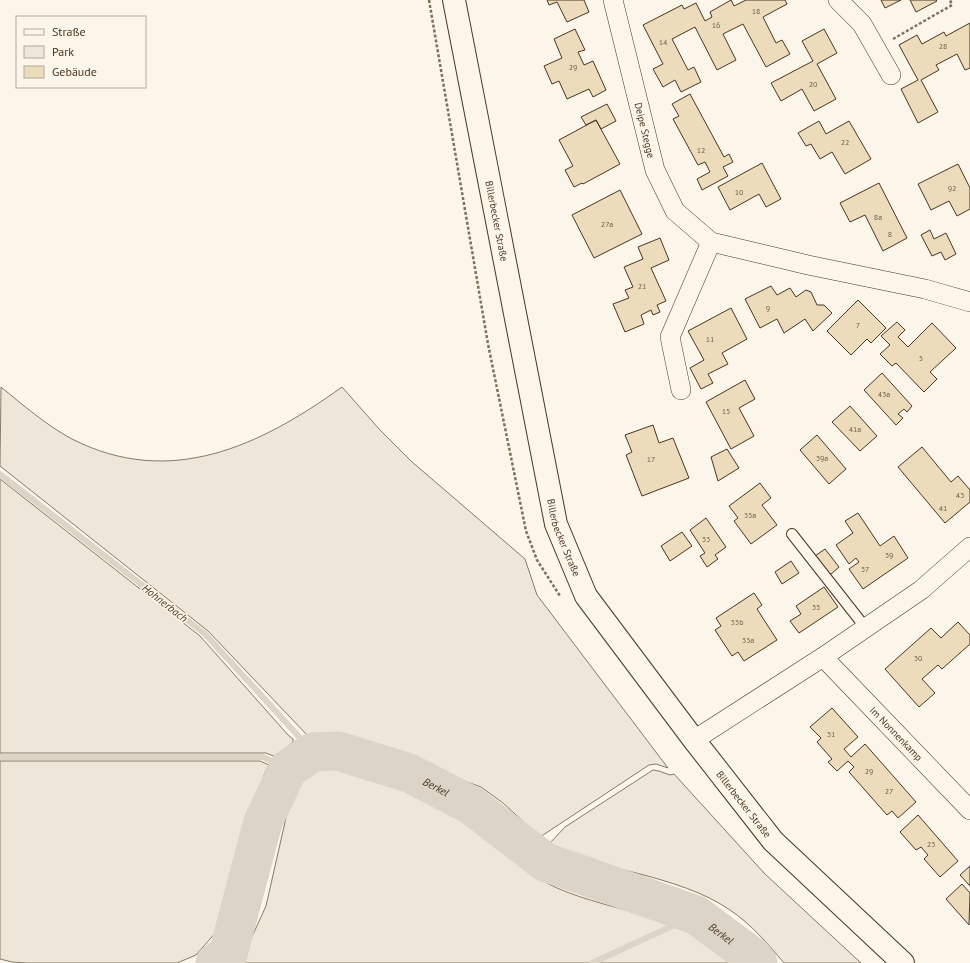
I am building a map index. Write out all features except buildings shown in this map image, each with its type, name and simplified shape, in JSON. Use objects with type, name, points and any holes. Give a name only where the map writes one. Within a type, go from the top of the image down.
[{"type":"main road","name":"Billerbecker Straße","points":[[454,0],[556,524],[586,596],[694,740],[773,841],[902,963]]},
{"type":"street","name":"Deipe Stegge","points":[[614,0],[654,170],[675,211],[711,242],[808,265],[925,289],[970,302]]},
{"type":"street","points":[[838,0],[862,24],[878,48],[891,75]]},
{"type":"street","points":[[681,390],[670,337],[711,242]]},
{"type":"street","points":[[694,740],[823,657],[921,590],[970,546]]},
{"type":"street","name":"Im Nonnenkamp","points":[[823,657],[970,810]]},
{"type":"lane","points":[[792,534],[865,627]]},
{"type":"path","points":[[429,0],[488,344],[526,531],[537,560],[564,601]]},
{"type":"path","points":[[878,48],[952,5],[950,0]]},
{"type":"green space","points":[[1,387],[26,408],[62,433],[72,439],[108,454],[144,460],[179,460],[213,454],[246,443],[279,427],[342,387],[380,430],[411,461],[525,559],[537,595],[668,768],[656,764],[649,765],[540,837],[503,803],[481,787],[376,749],[342,739],[308,736],[208,631],[0,466]]},
{"type":"green space","points":[[0,479],[200,636],[293,739],[293,742],[276,757],[266,753],[0,753]]},
{"type":"green space","points":[[0,761],[260,761],[269,765],[264,775],[229,904],[217,931],[196,955],[177,963],[27,963],[12,962],[0,959]]},
{"type":"green space","points":[[335,764],[387,783],[421,798],[487,833],[504,845],[532,872],[548,884],[580,897],[674,925],[717,947],[736,963],[240,963],[266,906],[290,800],[300,780],[313,767]]},
{"type":"green space","points":[[653,770],[670,775],[674,774],[765,874],[861,963],[784,963],[752,928],[730,910],[709,898],[675,884],[583,858],[550,843],[565,827]]},
{"type":"waterway","name":"Hohnerbach","points":[[0,474],[205,634],[313,752]]},
{"type":"waterway","name":"Berkel","points":[[215,963],[228,954],[263,822],[288,769],[313,752],[338,751],[409,773],[471,805],[545,862],[696,915],[753,957],[758,963]]},
{"type":"waterway","points":[[0,757],[263,757],[288,769]]},
{"type":"waterway","points":[[592,963],[696,915]]}]
